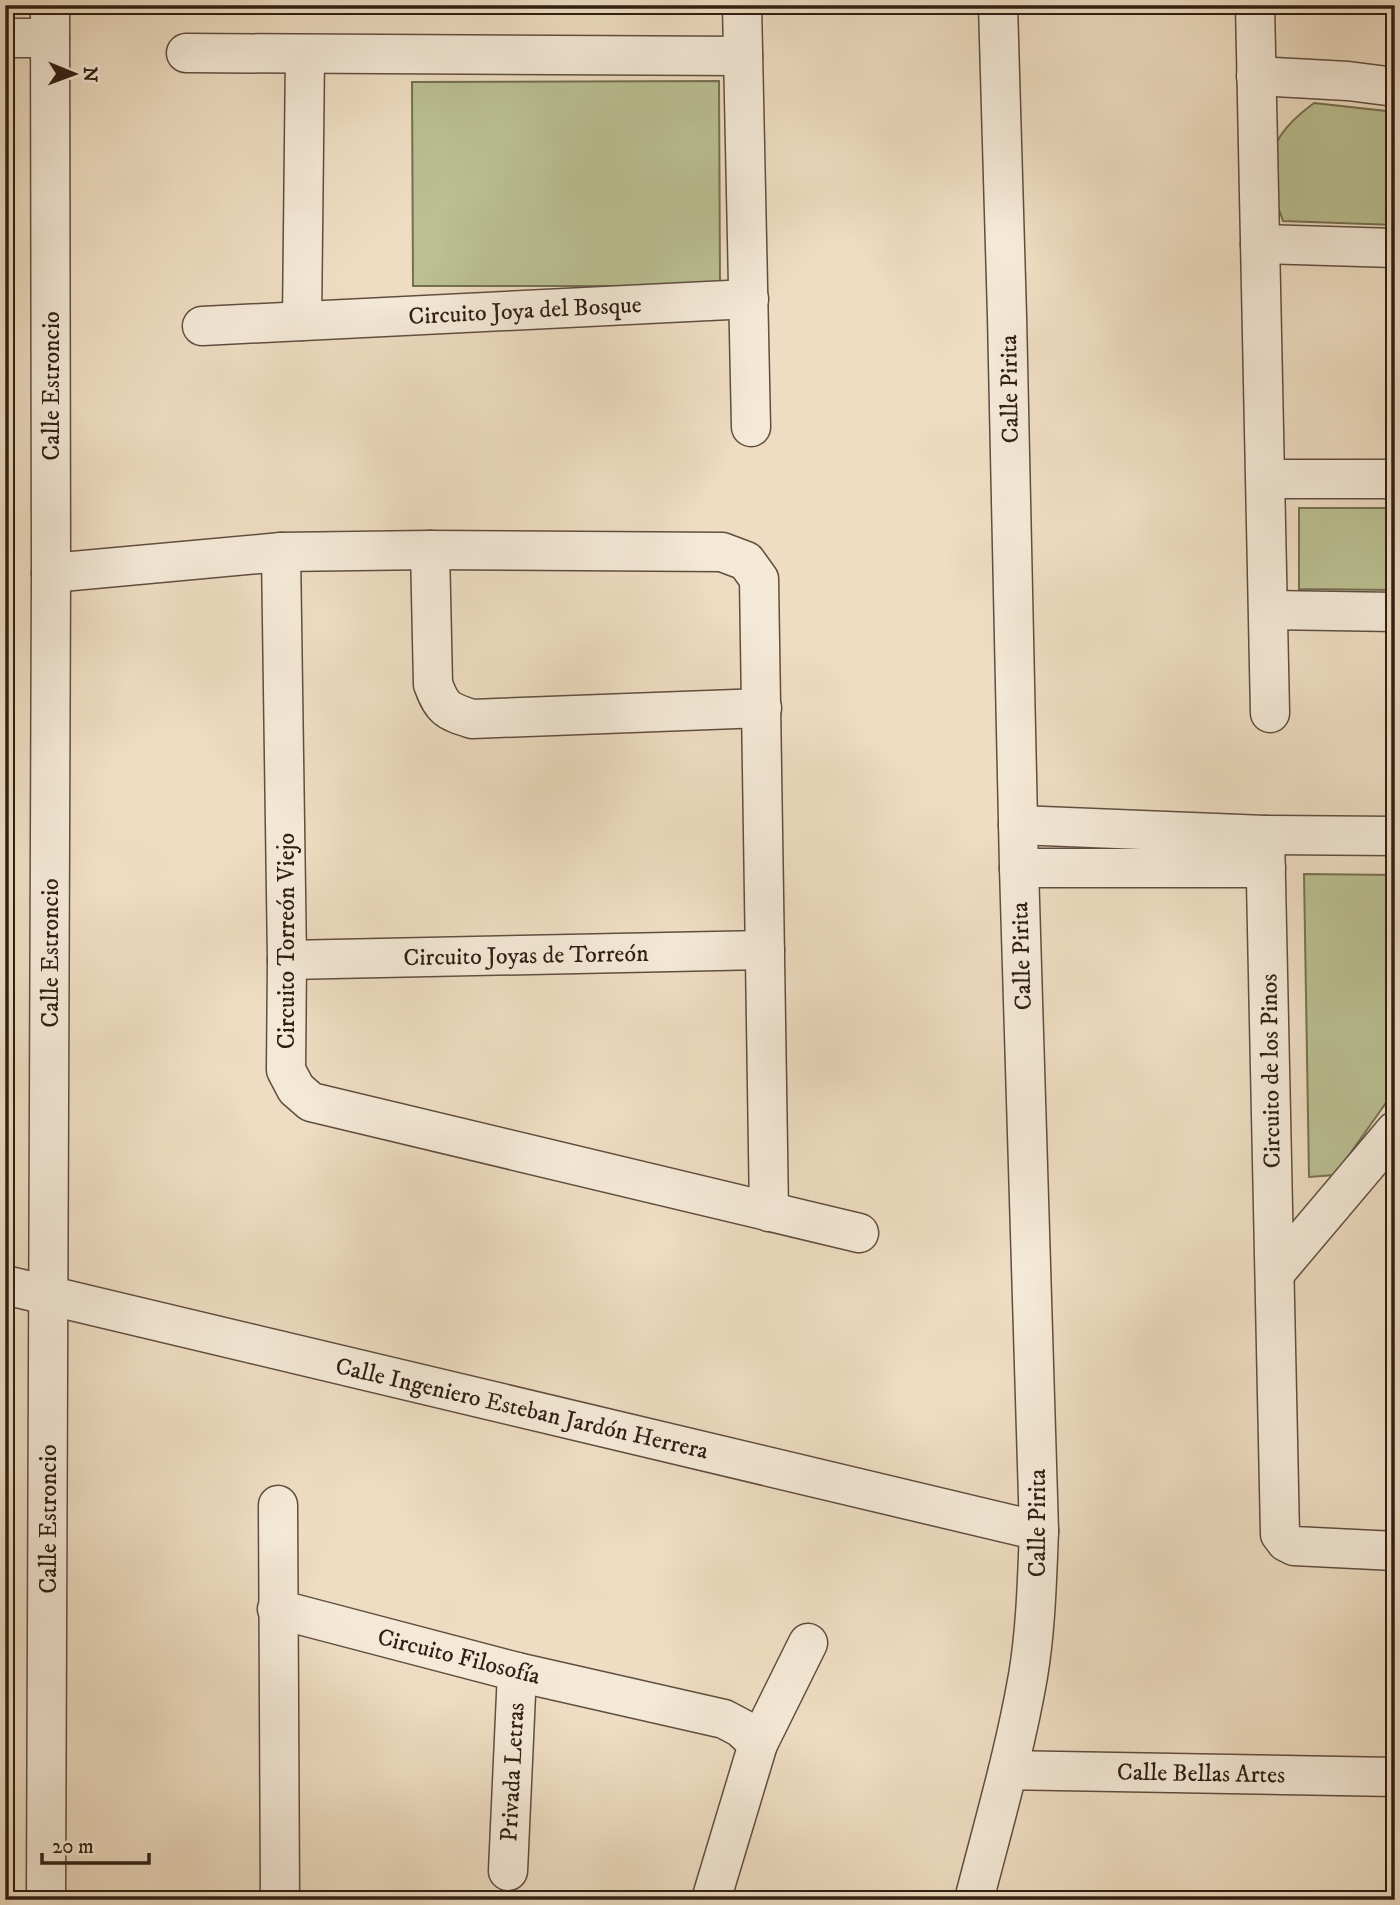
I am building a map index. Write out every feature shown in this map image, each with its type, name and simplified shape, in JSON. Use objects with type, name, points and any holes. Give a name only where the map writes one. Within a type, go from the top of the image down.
[{"type":"street","points":[[742,5],[751,427]]},
{"type":"street","name":"Calle Pirita","points":[[974,1900],[1029,1674],[1037,1590],[1039,1531],[1018,868],[998,5]]},
{"type":"street","points":[[1255,5],[1270,713]]},
{"type":"street","points":[[5,38],[50,22]]},
{"type":"street","name":"Calle Estroncio","points":[[46,1900],[51,573],[50,22]]},
{"type":"street","points":[[186,53],[743,56]]},
{"type":"street","points":[[302,321],[305,54]]},
{"type":"street","points":[[1256,76],[1348,81],[1395,87]]},
{"type":"street","points":[[1260,244],[1395,248]]},
{"type":"street","name":"Circuito Joya del Bosque","points":[[202,327],[749,299]]},
{"type":"street","points":[[1266,480],[1395,480]]},
{"type":"street","points":[[430,550],[433,684],[439,702],[450,712],[472,719],[762,708]]},
{"type":"street","points":[[51,573],[281,552],[722,552],[746,561],[759,579],[769,1212]]},
{"type":"street","name":"Circuito Torreón Viejo","points":[[281,552],[286,1070],[296,1089],[311,1102],[859,1233]]},
{"type":"street","points":[[1269,610],[1395,612]]},
{"type":"street","points":[[1018,825],[1266,851]]},
{"type":"street","points":[[1018,868],[1266,851],[1395,836]]},
{"type":"street","name":"Circuito de los Pinos","points":[[1266,851],[1280,1534],[1286,1542],[1294,1546],[1395,1551]]},
{"type":"street","name":"Circuito Joyas de Torreón","points":[[287,960],[765,950]]},
{"type":"street","points":[[1275,1273],[1395,1131]]},
{"type":"street","name":"Calle Ingeniero Esteban Jardón Herrera","points":[[5,1285],[1039,1531]]},
{"type":"street","points":[[278,1506],[280,1900]]},
{"type":"street","name":"Circuito Filosofía","points":[[277,1609],[517,1672],[724,1719],[741,1728],[758,1744]]},
{"type":"street","points":[[711,1900],[758,1744],[808,1643]]},
{"type":"street","name":"Privada Letras","points":[[508,1871],[517,1672]]},
{"type":"street","name":"Calle Bellas Artes","points":[[1007,1770],[1395,1777]]},
{"type":"green space","points":[[719,81],[720,286],[413,286],[412,82]]},
{"type":"green space","points":[[1314,103],[1395,112],[1395,225],[1283,221],[1269,179],[1272,155],[1288,126]]},
{"type":"green space","points":[[1299,508],[1395,508],[1395,590],[1299,589]]},
{"type":"green space","points":[[1304,874],[1395,875],[1395,1090],[1335,1175],[1309,1177]]}]
